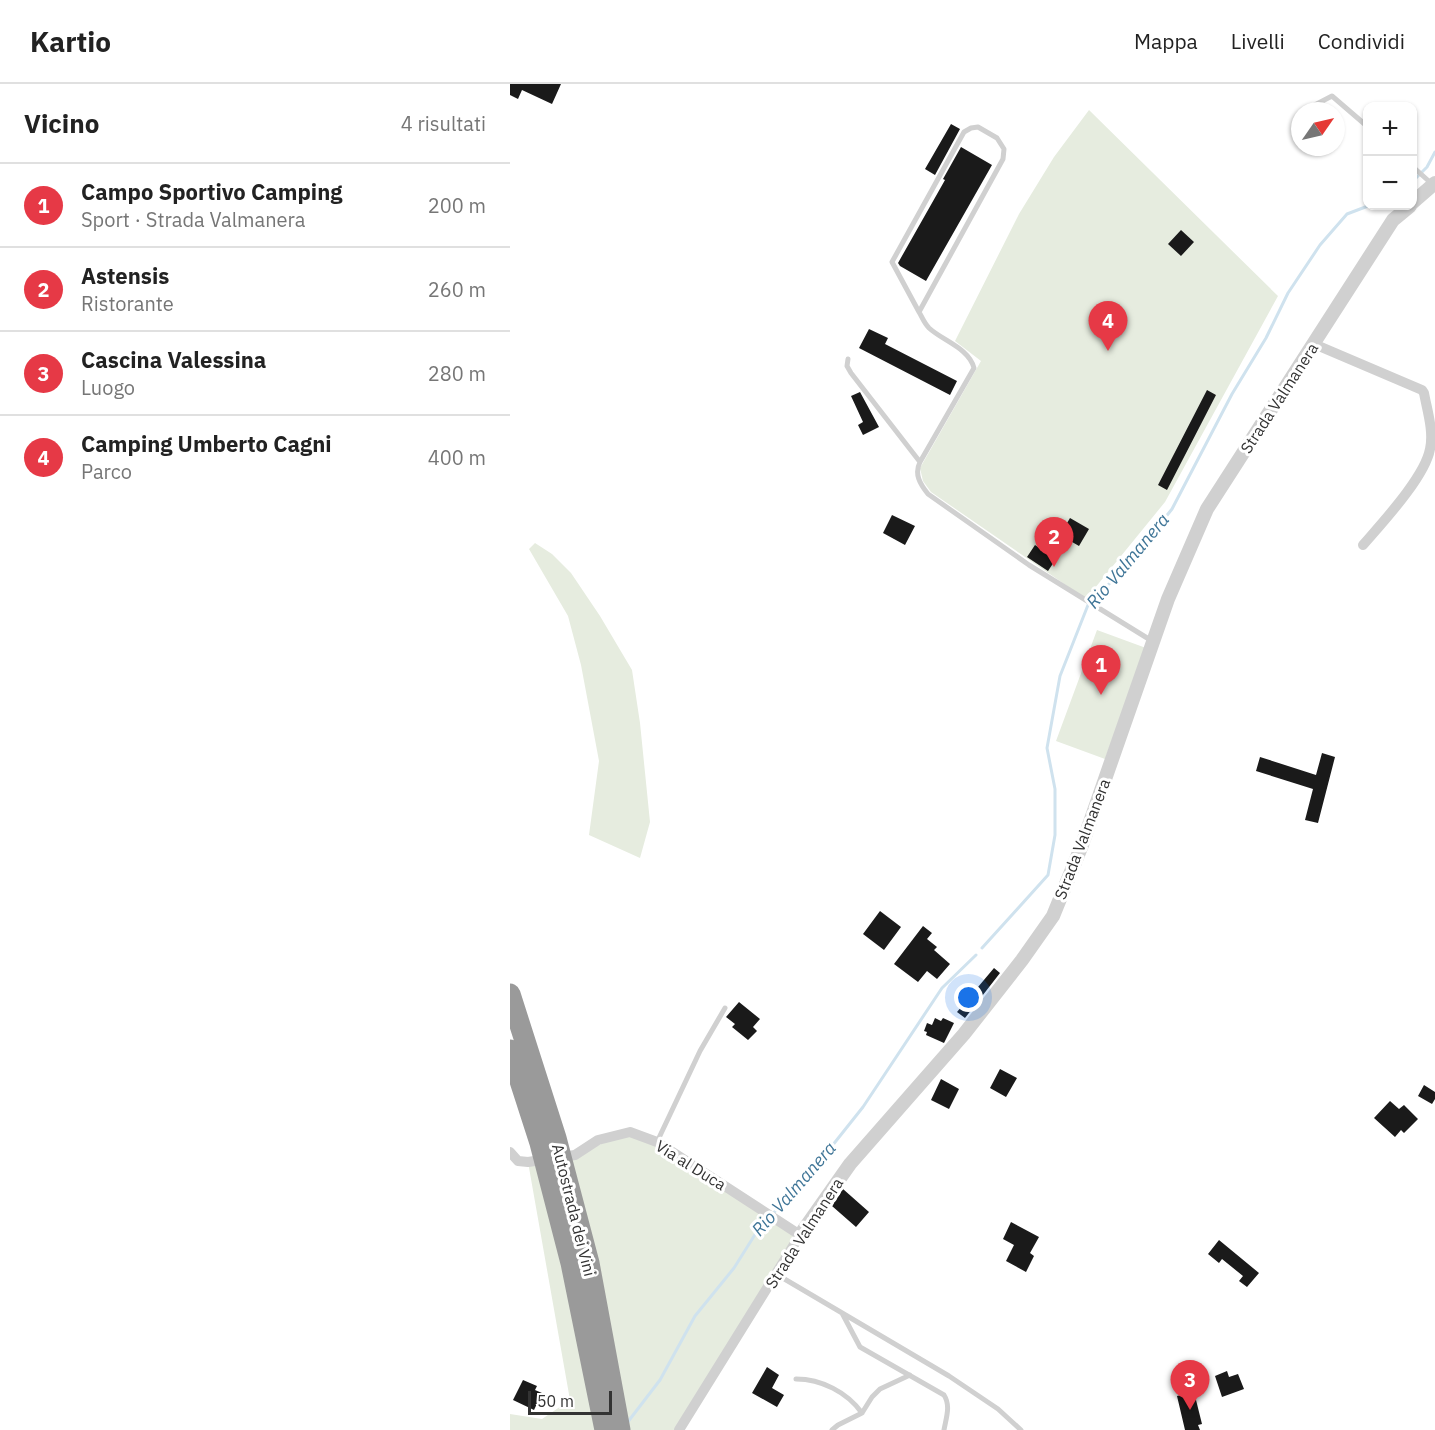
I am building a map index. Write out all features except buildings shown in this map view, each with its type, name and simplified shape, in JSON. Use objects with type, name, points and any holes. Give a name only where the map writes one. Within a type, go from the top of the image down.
[{"type":"highway","name":"Autostrada dei Vini","points":[[510,994],[548,1140],[589,1263],[620,1430]]},
{"type":"highway","name":"Autostrada dei Vini","points":[[510,1050],[548,1140],[605,1430]]},
{"type":"street","name":"Strada Valmanera","points":[[1417,197],[1431,182]]},
{"type":"street","name":"Strada Valmanera","points":[[679,1430],[800,1235],[850,1164],[964,1034],[1053,916],[1082,845],[1168,599],[1207,509],[1393,220],[1404,210]]},
{"type":"street","points":[[1314,344],[1422,390],[1424,393],[1431,428],[1431,448],[1408,491],[1363,544]]},
{"type":"street","name":"Via al Duca","points":[[510,1152],[518,1161],[528,1162],[575,1155],[598,1140],[630,1132],[657,1142],[800,1235]]},
{"type":"lane","points":[[1320,102],[1332,96],[1339,102]]},
{"type":"lane","points":[[1345,107],[1363,123]]},
{"type":"lane","points":[[919,312],[1004,159],[1004,149],[997,138],[978,127],[964,132],[892,262],[919,312],[929,328],[963,352],[973,363],[974,368],[920,462],[917,471],[919,479],[928,494],[1029,565],[1154,642]]},
{"type":"lane","points":[[1417,170],[1431,182]]},
{"type":"lane","points":[[848,359],[850,373],[920,462]]},
{"type":"lane","points":[[657,1142],[700,1051],[725,1008]]},
{"type":"lane","points":[[776,1274],[949,1376],[998,1409],[1021,1430]]},
{"type":"lane","points":[[841,1312],[860,1347],[937,1390],[947,1401],[944,1430]]},
{"type":"lane","points":[[832,1430],[862,1413],[880,1389],[910,1375]]},
{"type":"lane","points":[[796,1379],[813,1379],[828,1386],[856,1404],[862,1413]]},
{"type":"shaded area","points":[[1089,110],[1278,296],[1165,502],[1086,599],[931,492],[923,481],[920,468],[981,361],[955,341],[1019,214],[1054,157]]},
{"type":"shaded area","points":[[535,543],[552,554],[571,573],[632,670],[650,822],[640,858],[589,835],[599,761],[581,665],[568,616],[529,549]]},
{"type":"shaded area","points":[[1097,630],[1146,648],[1105,759],[1056,741]]},
{"type":"shaded area","points":[[630,1132],[657,1142],[800,1235],[679,1430],[510,1430],[510,1414],[542,1419],[570,1400],[528,1162],[575,1155]]},
{"type":"waterway","name":"Rio Valmanera","points":[[1417,177],[1427,167],[1435,152]]},
{"type":"waterway","name":"Rio Valmanera","points":[[982,948],[1048,875],[1055,835],[1055,789],[1047,748],[1060,676],[1088,605],[1125,568],[1172,509],[1232,394],[1266,338],[1288,293],[1320,245],[1347,214],[1363,208]]},
{"type":"waterway","name":"Rio Valmanera","points":[[627,1423],[660,1380],[695,1316],[734,1268],[756,1233],[828,1151],[863,1107],[942,988],[976,955]]},
{"type":"place","name":"Camping Umberto Cagni","points":[[1108,351]]},
{"type":"place","name":"Astensis","points":[[1054,567]]},
{"type":"place","name":"Campo Sportivo Camping","points":[[1101,695]]},
{"type":"place","name":"Cascina Valessina","points":[[1190,1410]]}]
